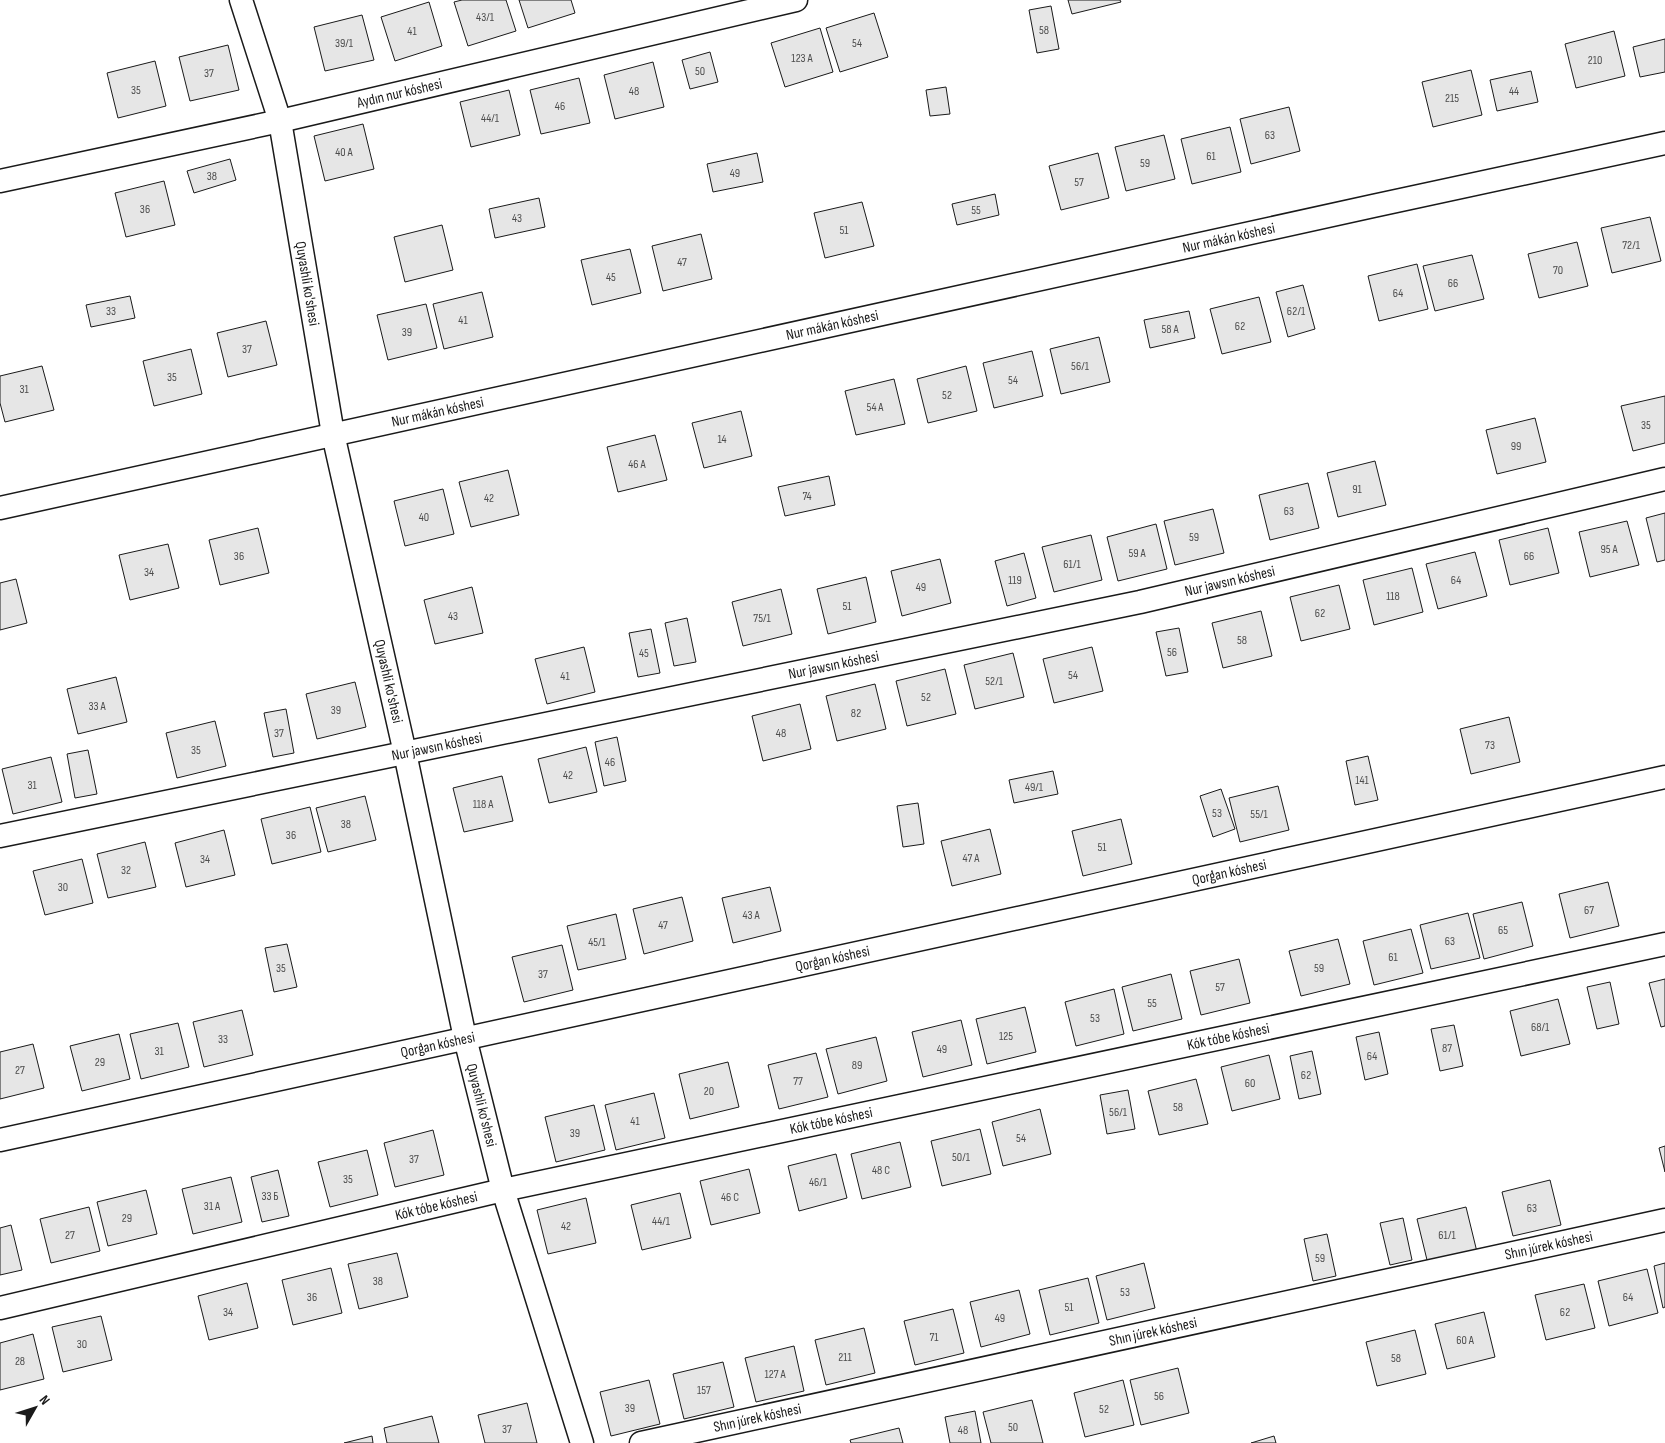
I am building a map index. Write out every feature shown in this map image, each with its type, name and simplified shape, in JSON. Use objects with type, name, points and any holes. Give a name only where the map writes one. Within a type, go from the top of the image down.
[{"type":"street","name":"Quyashli ko'shesi","points":[[241,0],[280,121],[333,434],[405,752],[465,1038],[503,1190],[582,1443]]},
{"type":"street","name":"Aydın nur kóshesi","points":[[0,181],[280,121],[796,0]]},
{"type":"street","name":"Nur mákán kóshesi","points":[[0,508],[1665,143]]},
{"type":"street","name":"Nur jawsın kóshesi","points":[[0,836],[1140,602],[1665,479]]},
{"type":"street","name":"Qorǵan kóshesi","points":[[0,1140],[1665,777]]},
{"type":"street","name":"Kók tóbe kóshesi","points":[[0,1308],[503,1190],[1665,944]]},
{"type":"street","name":"Shın júrek kóshesi","points":[[642,1443],[1665,1220]]},
{"type":"building","points":[[462,0],[506,0],[516,31],[468,46],[454,2]]},
{"type":"building","points":[[519,0],[571,0],[575,13],[528,28]]},
{"type":"building","points":[[1068,0],[1120,0],[1121,2],[1072,14]]},
{"type":"building","points":[[429,2],[442,46],[395,61],[381,17]]},
{"type":"building","points":[[1051,6],[1059,49],[1037,53],[1029,10]]},
{"type":"building","points":[[874,13],[888,57],[840,72],[826,28]]},
{"type":"building","points":[[362,15],[374,60],[325,71],[314,27]]},
{"type":"building","points":[[820,28],[833,72],[785,87],[771,43]]},
{"type":"building","points":[[1614,31],[1625,76],[1576,88],[1565,44]]},
{"type":"building","points":[[1665,39],[1665,72],[1640,77],[1633,47]]},
{"type":"building","points":[[228,45],[239,90],[190,101],[179,57]]},
{"type":"building","points":[[710,52],[718,82],[690,89],[682,60]]},
{"type":"building","points":[[155,61],[166,106],[118,118],[107,73]]},
{"type":"building","points":[[653,62],[664,107],[615,119],[604,75]]},
{"type":"building","points":[[1471,70],[1482,115],[1433,127],[1422,82]]},
{"type":"building","points":[[1531,71],[1538,102],[1497,111],[1490,80]]},
{"type":"building","points":[[579,78],[590,123],[541,134],[530,90]]},
{"type":"building","points":[[946,87],[950,114],[930,116],[926,90]]},
{"type":"building","points":[[509,90],[520,135],[471,147],[460,102]]},
{"type":"building","points":[[1289,107],[1300,151],[1251,164],[1240,119]]},
{"type":"building","points":[[363,124],[374,169],[325,181],[314,136]]},
{"type":"building","points":[[1230,127],[1241,172],[1192,184],[1181,139]]},
{"type":"building","points":[[1164,135],[1175,179],[1126,191],[1115,147]]},
{"type":"building","points":[[757,153],[763,182],[713,192],[707,164]]},
{"type":"building","points":[[1098,153],[1109,198],[1061,210],[1049,166]]},
{"type":"building","points":[[230,159],[236,180],[194,193],[187,171]]},
{"type":"building","points":[[164,181],[175,225],[126,237],[115,193]]},
{"type":"building","points":[[995,194],[999,215],[957,225],[952,204]]},
{"type":"building","points":[[539,198],[545,227],[495,238],[489,209]]},
{"type":"building","points":[[862,202],[874,246],[825,258],[814,213]]},
{"type":"building","points":[[1650,217],[1661,261],[1612,273],[1601,228]]},
{"type":"building","points":[[442,225],[453,270],[405,282],[394,237]]},
{"type":"building","points":[[701,234],[712,279],[663,291],[652,246]]},
{"type":"building","points":[[1577,242],[1588,286],[1539,298],[1528,254]]},
{"type":"building","points":[[630,249],[641,293],[592,305],[581,260]]},
{"type":"building","points":[[1472,255],[1484,299],[1435,311],[1423,266]]},
{"type":"building","points":[[1417,264],[1428,309],[1379,321],[1368,276]]},
{"type":"building","points":[[1303,285],[1315,329],[1288,337],[1276,292]]},
{"type":"building","points":[[482,292],[493,337],[444,349],[433,304]]},
{"type":"building","points":[[130,296],[135,318],[91,327],[86,305]]},
{"type":"building","points":[[1259,297],[1271,342],[1222,354],[1210,309]]},
{"type":"building","points":[[426,304],[437,348],[388,360],[377,315]]},
{"type":"building","points":[[1189,311],[1195,338],[1150,348],[1144,320]]},
{"type":"building","points":[[266,321],[277,365],[228,377],[217,333]]},
{"type":"building","points":[[1099,337],[1110,382],[1061,394],[1050,349]]},
{"type":"building","points":[[191,349],[202,394],[154,406],[143,361]]},
{"type":"building","points":[[1032,351],[1043,396],[994,408],[983,363]]},
{"type":"building","points":[[42,366],[54,410],[5,422],[0,403],[0,376]]},
{"type":"building","points":[[966,366],[977,411],[928,423],[917,379]]},
{"type":"building","points":[[894,379],[905,424],[856,435],[845,391]]},
{"type":"building","points":[[1665,396],[1665,443],[1633,451],[1621,406]]},
{"type":"building","points":[[741,411],[752,456],[704,468],[692,423]]},
{"type":"building","points":[[1535,418],[1546,462],[1497,474],[1486,430]]},
{"type":"building","points":[[655,435],[667,480],[618,492],[607,447]]},
{"type":"building","points":[[1375,461],[1386,505],[1338,517],[1327,473]]},
{"type":"building","points":[[508,470],[519,515],[471,527],[459,482]]},
{"type":"building","points":[[829,476],[835,505],[785,516],[778,487]]},
{"type":"building","points":[[1308,483],[1319,528],[1270,540],[1259,495]]},
{"type":"building","points":[[443,489],[454,534],[405,546],[394,501]]},
{"type":"building","points":[[1213,509],[1224,553],[1175,565],[1164,521]]},
{"type":"building","points":[[1665,513],[1665,560],[1657,562],[1646,518]]},
{"type":"building","points":[[1627,521],[1639,565],[1590,577],[1579,532]]},
{"type":"building","points":[[1156,524],[1167,569],[1118,581],[1107,537]]},
{"type":"building","points":[[258,528],[269,573],[220,585],[209,540]]},
{"type":"building","points":[[1548,528],[1559,573],[1510,585],[1499,540]]},
{"type":"building","points":[[1091,535],[1102,580],[1054,592],[1042,547]]},
{"type":"building","points":[[168,544],[179,588],[130,600],[119,555]]},
{"type":"building","points":[[1475,552],[1487,596],[1438,609],[1426,564]]},
{"type":"building","points":[[1024,553],[1036,598],[1007,606],[995,561]]},
{"type":"building","points":[[940,559],[951,603],[902,616],[891,571]]},
{"type":"building","points":[[1412,568],[1423,612],[1374,625],[1363,580]]},
{"type":"building","points":[[866,577],[876,622],[828,634],[817,589]]},
{"type":"building","points":[[16,579],[27,623],[0,630],[0,583]]},
{"type":"building","points":[[1339,585],[1350,629],[1301,641],[1290,597]]},
{"type":"building","points":[[472,587],[483,633],[435,644],[424,600]]},
{"type":"building","points":[[781,589],[792,634],[743,646],[732,602]]},
{"type":"building","points":[[1261,611],[1272,656],[1223,668],[1212,623]]},
{"type":"building","points":[[687,618],[696,662],[674,666],[665,623]]},
{"type":"building","points":[[1179,628],[1188,672],[1166,676],[1156,632]]},
{"type":"building","points":[[651,629],[660,673],[638,677],[629,633]]},
{"type":"building","points":[[584,647],[595,692],[547,704],[535,659]]},
{"type":"building","points":[[1092,647],[1103,691],[1054,703],[1043,659]]},
{"type":"building","points":[[1013,653],[1024,697],[975,709],[964,665]]},
{"type":"building","points":[[945,669],[956,714],[907,726],[896,681]]},
{"type":"building","points":[[116,677],[127,722],[78,734],[67,689]]},
{"type":"building","points":[[355,682],[366,727],[317,739],[306,694]]},
{"type":"building","points":[[875,684],[886,729],[837,741],[826,696]]},
{"type":"building","points":[[800,704],[811,749],[763,761],[752,716]]},
{"type":"building","points":[[286,709],[294,753],[273,757],[264,713]]},
{"type":"building","points":[[1509,717],[1520,762],[1471,774],[1460,729]]},
{"type":"building","points":[[215,721],[226,766],[177,778],[166,733]]},
{"type":"building","points":[[617,737],[626,781],[604,786],[595,742]]},
{"type":"building","points":[[586,747],[597,792],[549,803],[538,759]]},
{"type":"building","points":[[88,750],[97,794],[75,798],[67,754]]},
{"type":"building","points":[[1368,756],[1378,800],[1355,805],[1346,761]]},
{"type":"building","points":[[51,757],[62,802],[13,814],[2,769]]},
{"type":"building","points":[[1053,771],[1058,794],[1014,803],[1009,780]]},
{"type":"building","points":[[502,776],[513,821],[464,832],[453,788]]},
{"type":"building","points":[[1278,786],[1289,830],[1240,842],[1229,798]]},
{"type":"building","points":[[1221,789],[1235,829],[1213,837],[1200,796]]},
{"type":"building","points":[[365,796],[376,840],[328,852],[316,808]]},
{"type":"building","points":[[918,803],[924,844],[903,847],[897,806]]},
{"type":"building","points":[[310,807],[321,852],[272,864],[261,819]]},
{"type":"building","points":[[1121,819],[1132,864],[1083,876],[1072,831]]},
{"type":"building","points":[[990,829],[1001,874],[952,886],[941,841]]},
{"type":"building","points":[[224,830],[235,875],[186,887],[175,843]]},
{"type":"building","points":[[145,842],[156,887],[108,898],[97,854]]},
{"type":"building","points":[[82,859],[93,903],[45,915],[33,871]]},
{"type":"building","points":[[1608,882],[1619,926],[1570,938],[1559,894]]},
{"type":"building","points":[[770,887],[781,931],[733,943],[722,898]]},
{"type":"building","points":[[682,897],[693,941],[644,954],[633,909]]},
{"type":"building","points":[[1522,902],[1533,946],[1484,959],[1473,914]]},
{"type":"building","points":[[1468,913],[1480,958],[1431,969],[1420,925]]},
{"type":"building","points":[[616,914],[626,959],[578,970],[567,926]]},
{"type":"building","points":[[1411,929],[1423,973],[1374,985],[1363,941]]},
{"type":"building","points":[[1338,939],[1350,984],[1301,996],[1289,951]]},
{"type":"building","points":[[287,944],[297,987],[274,992],[265,948]]},
{"type":"building","points":[[562,945],[573,990],[524,1002],[512,957]]},
{"type":"building","points":[[1239,959],[1250,1003],[1201,1015],[1190,971]]},
{"type":"building","points":[[1171,974],[1182,1019],[1133,1031],[1122,987]]},
{"type":"building","points":[[1665,979],[1665,1026],[1661,1027],[1649,983]]},
{"type":"building","points":[[1610,982],[1619,1024],[1597,1029],[1587,987]]},
{"type":"building","points":[[1114,989],[1124,1034],[1076,1046],[1065,1002]]},
{"type":"building","points":[[1558,999],[1570,1044],[1521,1056],[1510,1011]]},
{"type":"building","points":[[1025,1007],[1036,1052],[987,1064],[976,1019]]},
{"type":"building","points":[[242,1010],[253,1055],[204,1067],[193,1022]]},
{"type":"building","points":[[961,1020],[972,1065],[923,1077],[912,1032]]},
{"type":"building","points":[[178,1023],[189,1067],[141,1079],[130,1034]]},
{"type":"building","points":[[1454,1025],[1463,1066],[1440,1071],[1431,1029]]},
{"type":"building","points":[[1379,1032],[1388,1074],[1365,1080],[1356,1037]]},
{"type":"building","points":[[119,1034],[130,1079],[82,1091],[70,1046]]},
{"type":"building","points":[[876,1037],[887,1081],[838,1094],[826,1049]]},
{"type":"building","points":[[33,1044],[44,1088],[0,1099],[0,1052]]},
{"type":"building","points":[[1312,1051],[1321,1094],[1299,1099],[1290,1056]]},
{"type":"building","points":[[816,1053],[828,1097],[779,1109],[768,1065]]},
{"type":"building","points":[[1269,1055],[1280,1099],[1232,1111],[1221,1067]]},
{"type":"building","points":[[728,1062],[739,1107],[690,1119],[679,1074]]},
{"type":"building","points":[[1196,1079],[1208,1124],[1159,1135],[1148,1091]]},
{"type":"building","points":[[1128,1090],[1135,1129],[1107,1134],[1100,1095]]},
{"type":"building","points":[[654,1093],[665,1138],[616,1150],[605,1105]]},
{"type":"building","points":[[594,1105],[605,1150],[556,1162],[545,1117]]},
{"type":"building","points":[[1040,1109],[1051,1154],[1003,1166],[992,1122]]},
{"type":"building","points":[[980,1129],[991,1174],[942,1186],[931,1141]]},
{"type":"building","points":[[433,1130],[444,1175],[395,1187],[384,1143]]},
{"type":"building","points":[[900,1142],[911,1187],[862,1199],[851,1154]]},
{"type":"building","points":[[1665,1146],[1665,1172],[1659,1148]]},
{"type":"building","points":[[367,1150],[378,1195],[330,1207],[318,1162]]},
{"type":"building","points":[[836,1154],[847,1198],[799,1211],[788,1166]]},
{"type":"building","points":[[749,1169],[760,1213],[711,1225],[700,1181]]},
{"type":"building","points":[[278,1170],[289,1216],[262,1222],[251,1177]]},
{"type":"building","points":[[231,1177],[242,1222],[193,1234],[182,1189]]},
{"type":"building","points":[[1550,1180],[1561,1225],[1513,1236],[1502,1192]]},
{"type":"building","points":[[146,1190],[157,1234],[108,1246],[97,1202]]},
{"type":"building","points":[[680,1193],[691,1238],[642,1250],[631,1205]]},
{"type":"building","points":[[586,1198],[596,1243],[548,1254],[537,1210]]},
{"type":"building","points":[[89,1207],[100,1251],[51,1263],[40,1219]]},
{"type":"building","points":[[1466,1207],[1477,1252],[1428,1264],[1417,1219]]},
{"type":"building","points":[[1403,1218],[1412,1260],[1390,1265],[1380,1223]]},
{"type":"building","points":[[11,1225],[22,1270],[0,1275],[0,1228]]},
{"type":"building","points":[[1327,1234],[1336,1276],[1313,1281],[1304,1239]]},
{"type":"building","points":[[397,1253],[408,1297],[359,1309],[348,1264]]},
{"type":"building","points":[[1144,1263],[1155,1308],[1107,1320],[1096,1276]]},
{"type":"building","points":[[1665,1263],[1665,1307],[1663,1308],[1654,1266]]},
{"type":"building","points":[[331,1268],[342,1313],[293,1325],[282,1280]]},
{"type":"building","points":[[1647,1269],[1658,1313],[1609,1326],[1598,1281]]},
{"type":"building","points":[[1088,1278],[1099,1323],[1050,1335],[1039,1290]]},
{"type":"building","points":[[247,1283],[258,1328],[209,1340],[198,1296]]},
{"type":"building","points":[[1584,1284],[1595,1328],[1546,1340],[1535,1295]]},
{"type":"building","points":[[1019,1290],[1030,1334],[981,1347],[970,1302]]},
{"type":"building","points":[[953,1309],[964,1353],[915,1365],[904,1321]]},
{"type":"building","points":[[1484,1312],[1495,1357],[1447,1369],[1435,1324]]},
{"type":"building","points":[[101,1316],[112,1360],[63,1372],[52,1327]]},
{"type":"building","points":[[864,1328],[875,1373],[826,1385],[815,1340]]},
{"type":"building","points":[[1415,1330],[1426,1374],[1377,1386],[1366,1342]]},
{"type":"building","points":[[33,1334],[44,1379],[0,1390],[0,1343]]},
{"type":"building","points":[[794,1346],[804,1391],[756,1402],[745,1358]]},
{"type":"building","points":[[723,1362],[734,1407],[684,1419],[673,1374]]},
{"type":"building","points":[[1178,1368],[1189,1413],[1141,1425],[1130,1380]]},
{"type":"building","points":[[649,1380],[660,1424],[611,1436],[600,1392]]},
{"type":"building","points":[[1123,1380],[1134,1425],[1085,1437],[1074,1393]]},
{"type":"building","points":[[1032,1400],[1043,1443],[991,1443],[983,1412]]},
{"type":"building","points":[[527,1403],[537,1443],[485,1443],[478,1415]]},
{"type":"building","points":[[975,1411],[981,1443],[950,1443],[945,1417]]},
{"type":"building","points":[[432,1416],[439,1443],[387,1443],[384,1428]]},
{"type":"building","points":[[899,1428],[903,1443],[851,1443],[850,1440]]},
{"type":"building","points":[[372,1436],[373,1443],[344,1443]]},
{"type":"building","points":[[1274,1436],[1276,1443],[1251,1443]]}]
